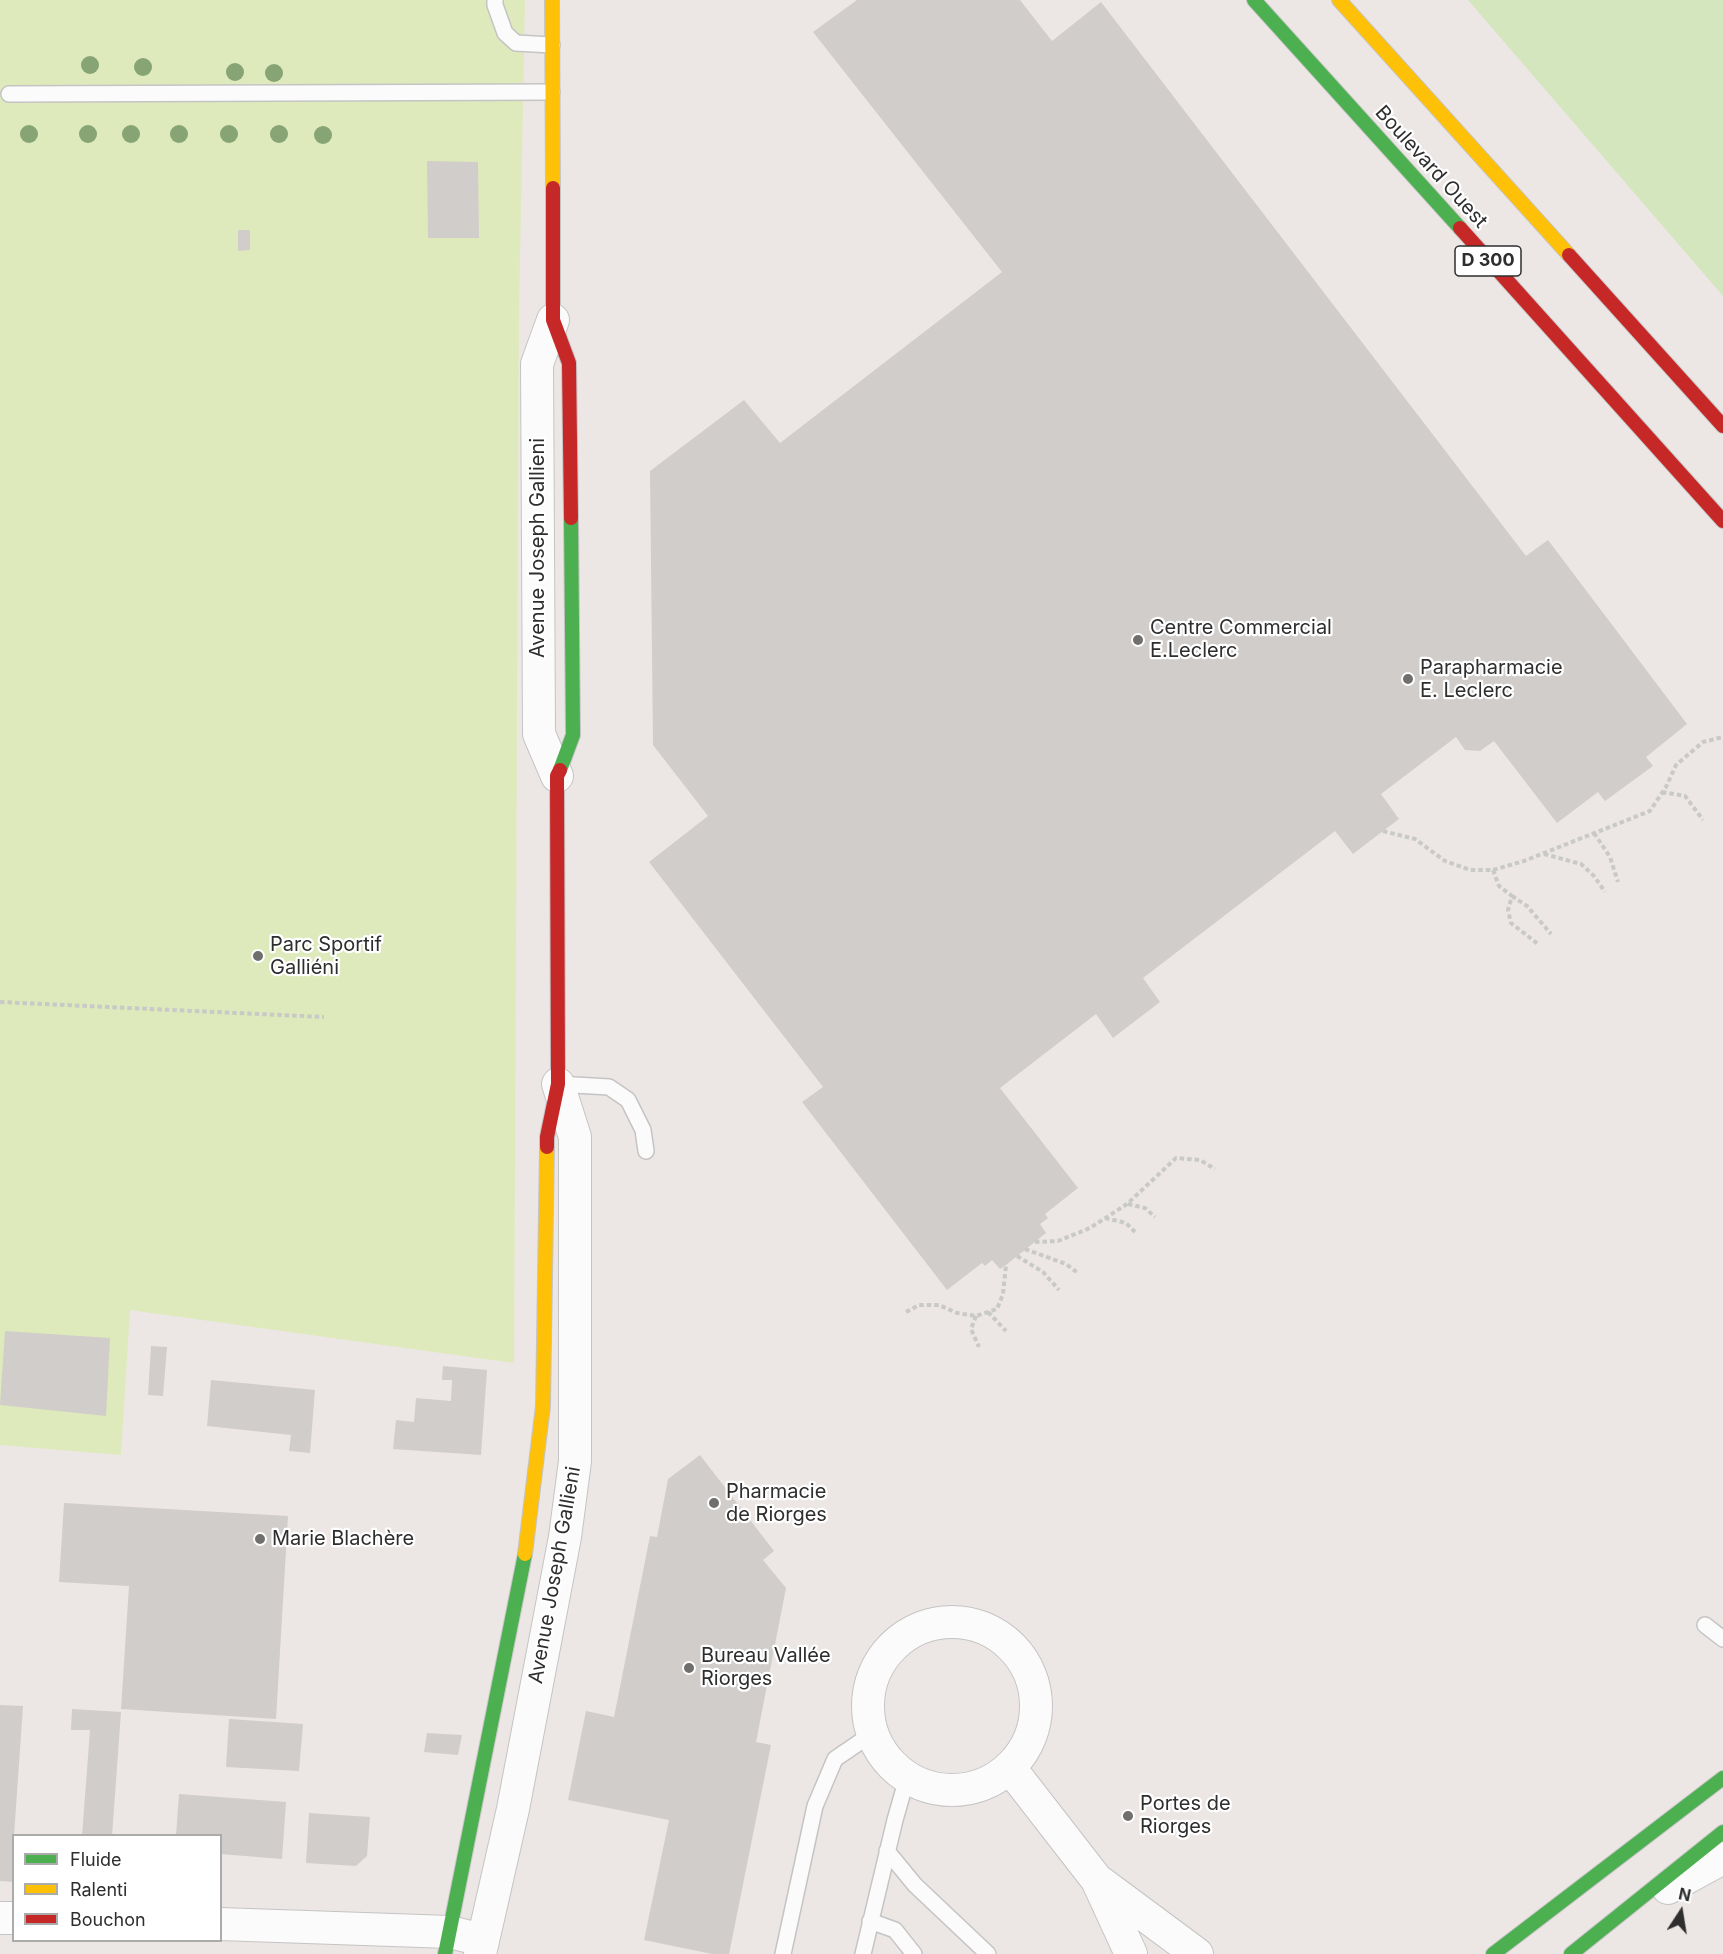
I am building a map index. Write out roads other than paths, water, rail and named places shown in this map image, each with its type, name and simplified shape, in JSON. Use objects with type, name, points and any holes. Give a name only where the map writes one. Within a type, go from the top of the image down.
[{"type":"street","name":"Avenue Joseph Gallieni","points":[[447,1943],[527,1543],[543,1406],[547,1137],[558,1084],[557,776],[540,734],[537,364],[553,320],[552,0]]},
{"type":"street","name":"Boulevard Ouest","points":[[1254,0],[1723,521]]},
{"type":"street","points":[[1339,0],[1723,426]]},
{"type":"street","name":"Avenue Joseph Gallieni","points":[[481,1947],[513,1809],[565,1537],[575,1461],[575,1137],[558,1084]]},
{"type":"street","points":[[949,1621],[979,1626],[1006,1640],[1026,1663],[1036,1690],[1037,1718],[1028,1745],[1010,1768],[988,1783],[961,1791],[933,1789],[908,1778],[889,1762],[873,1733],[869,1720],[868,1696],[874,1673],[886,1652],[904,1636],[926,1626],[949,1621]]},
{"type":"street","points":[[1010,1768],[1097,1880],[1131,1954]]},
{"type":"street","points":[[1493,1954],[1723,1778]]},
{"type":"street","points":[[1571,1954],[1723,1832]]},
{"type":"street","points":[[1627,1910],[1723,1858]]},
{"type":"street","points":[[1097,1880],[1197,1954]]},
{"type":"street","points":[[222,1924],[481,1947]]},
{"type":"lane","points":[[495,0],[505,33],[516,43],[552,45]]},
{"type":"lane","points":[[9,94],[552,92]]},
{"type":"lane","points":[[558,1084],[609,1087],[628,1100],[643,1130],[646,1151]]},
{"type":"lane","points":[[1705,1625],[1723,1639]]},
{"type":"lane","points":[[783,1954],[815,1806],[836,1759],[873,1733]]},
{"type":"lane","points":[[863,1954],[887,1851],[908,1778]]},
{"type":"lane","points":[[887,1851],[915,1885],[988,1954]]},
{"type":"lane","points":[[870,1921],[895,1930],[914,1954]]},
{"type":"place","name":"Centre Commercial E.Leclerc","points":[[1138,640]]},
{"type":"place","name":"Parapharmacie E. Leclerc","points":[[1408,679]]},
{"type":"place","name":"Parc Sportif Galliéni","points":[[258,956]]},
{"type":"place","name":"Pharmacie de Riorges","points":[[714,1503]]},
{"type":"place","name":"Marie Blachère","points":[[260,1539]]},
{"type":"place","name":"Bureau Vallée Riorges","points":[[689,1668]]},
{"type":"place","name":"Portes de Riorges","points":[[1128,1816]]}]
